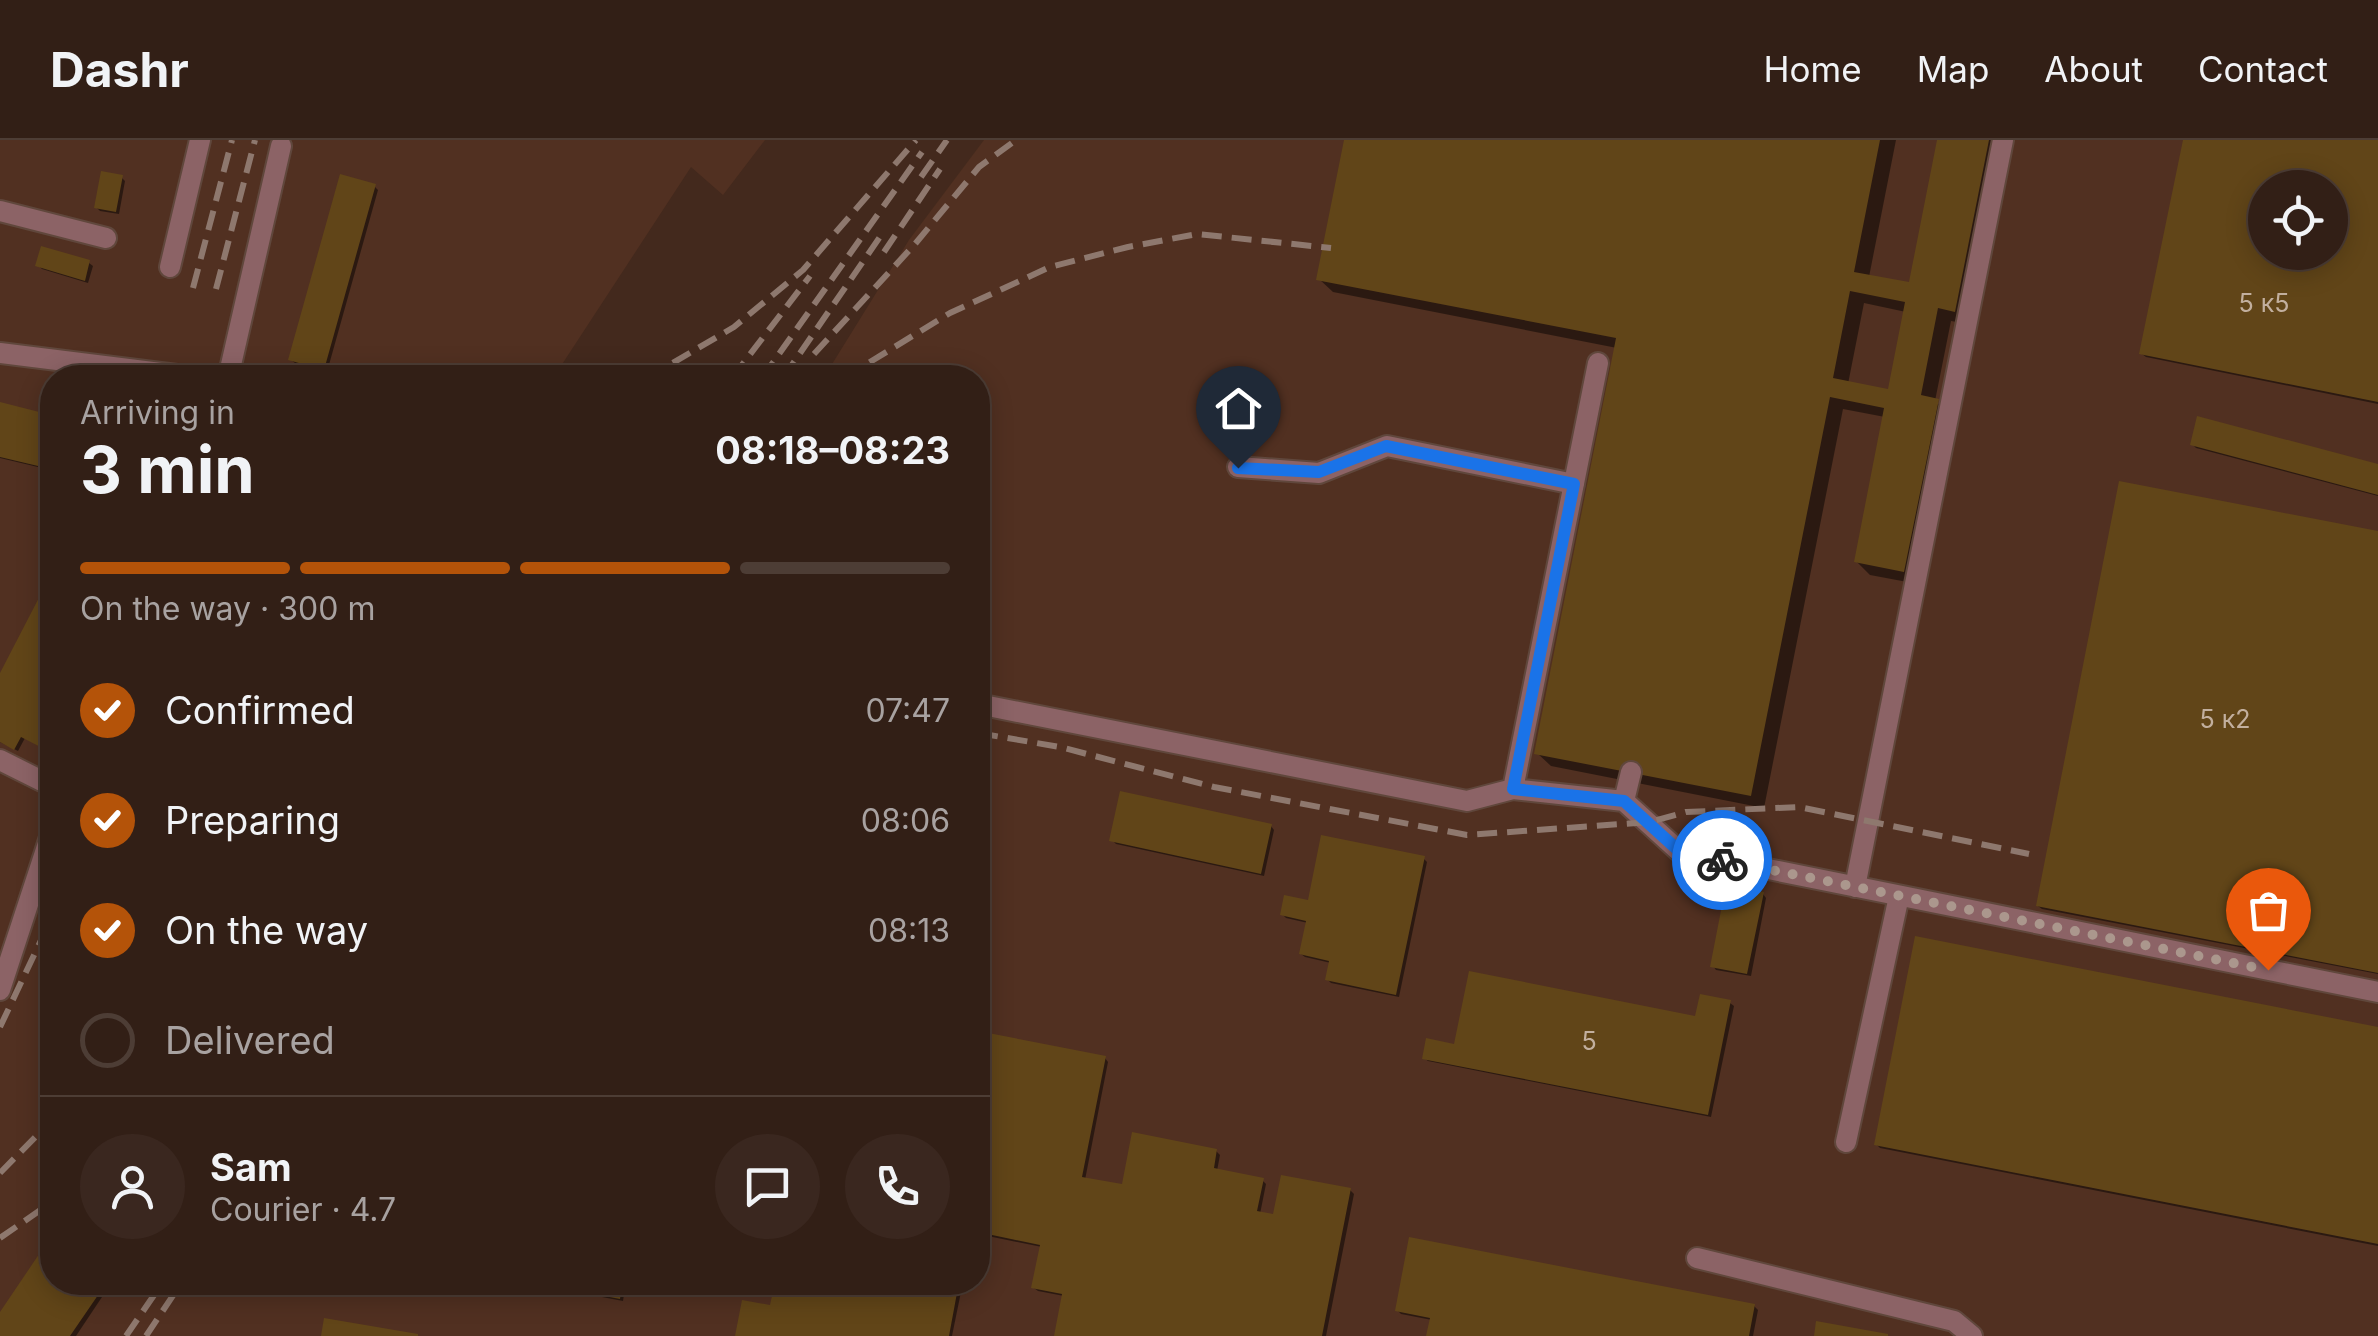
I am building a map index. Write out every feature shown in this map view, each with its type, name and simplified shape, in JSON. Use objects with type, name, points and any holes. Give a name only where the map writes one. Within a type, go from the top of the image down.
[{"type":"lane","points":[[170,267],[200,140]]},
{"type":"lane","points":[[1855,887],[2003,140]]},
{"type":"lane","points":[[231,365],[281,146]]},
{"type":"lane","points":[[0,211],[106,238]]},
{"type":"lane","points":[[0,354],[92,365]]},
{"type":"lane","points":[[1513,789],[1598,363]]},
{"type":"lane","points":[[1238,468],[1319,472],[1386,446],[1574,484]]},
{"type":"lane","points":[[990,706],[1467,801],[1513,789],[1624,801],[1679,851],[2378,992]]},
{"type":"lane","points":[[0,760],[40,780]]},
{"type":"lane","points":[[1624,801],[1631,772]]},
{"type":"lane","points":[[0,990],[40,868]]},
{"type":"lane","points":[[1846,1142],[1899,896]]},
{"type":"lane","points":[[1698,1258],[1954,1321],[1972,1336]]},
{"type":"shaded area","points":[[0,140],[765,140],[723,195],[691,167],[562,365],[40,365],[40,1295],[990,1295],[990,365],[831,365],[909,240],[984,140],[2378,140],[2378,1336],[0,1336]]},
{"type":"building","points":[[1344,140],[1880,140],[1854,272],[1909,282],[1937,140],[1989,140],[1955,312],[1938,308],[1921,395],[1939,399],[1904,572],[1854,562],[1884,408],[1830,397],[1751,796],[1534,754],[1616,338],[1316,280]],"holes":[[[1850,291],[1905,302],[1888,389],[1833,378]]]},
{"type":"building","points":[[2183,140],[2378,140],[2378,402],[2139,354]]},
{"type":"building","points":[[101,171],[123,175],[116,212],[94,208]]},
{"type":"building","points":[[340,174],[376,184],[325,365],[288,360]]},
{"type":"building","points":[[41,246],[90,260],[85,281],[35,266]]},
{"type":"building","points":[[0,402],[40,412],[38,466],[0,457]]},
{"type":"building","points":[[2197,416],[2378,464],[2378,495],[2190,445]]},
{"type":"building","points":[[2119,481],[2378,531],[2378,973],[2036,906]]},
{"type":"building","points":[[40,596],[40,747],[21,737],[14,750],[0,742],[0,673]]},
{"type":"building","points":[[1120,791],[1272,824],[1261,874],[1109,841]]},
{"type":"building","points":[[1321,835],[1425,856],[1396,995],[1325,980],[1329,961],[1299,954],[1306,921],[1280,915],[1284,895],[1308,900]]},
{"type":"building","points":[[1726,885],[1764,892],[1747,974],[1710,967]]},
{"type":"building","points":[[1915,936],[2378,1027],[2378,1244],[1874,1145]]},
{"type":"building","points":[[1469,971],[1695,1016],[1700,994],[1731,1000],[1708,1115],[1422,1059],[1426,1038],[1454,1044]]},
{"type":"building","points":[[990,1033],[1106,1056],[1082,1177],[1122,1184],[1132,1132],[1217,1149],[1214,1168],[1264,1178],[1257,1211],[1273,1214],[1281,1175],[1351,1188],[1322,1336],[1054,1336],[1062,1294],[1031,1288],[1040,1245],[990,1235]]},
{"type":"building","points":[[1409,1237],[1755,1304],[1749,1336],[1426,1336],[1430,1318],[1395,1311]]},
{"type":"building","points":[[40,1253],[40,1295],[98,1295],[70,1336],[0,1336],[0,1312]]},
{"type":"building","points":[[772,1295],[957,1295],[949,1336],[735,1336],[742,1300],[770,1305]]},
{"type":"building","points":[[324,1318],[418,1334],[418,1336],[321,1336]]},
{"type":"building","points":[[1816,1321],[1888,1334],[1888,1336],[1814,1336]]},
{"type":"railway","points":[[193,288],[232,140]]},
{"type":"railway","points":[[216,289],[255,140]]},
{"type":"railway","points":[[669,365],[734,327],[803,270],[916,140]]},
{"type":"railway","points":[[921,177],[947,140]]},
{"type":"railway","points":[[814,354],[979,167],[1016,140]]},
{"type":"railway","points":[[771,365],[922,152]]},
{"type":"railway","points":[[884,252],[940,169]]},
{"type":"railway","points":[[792,365],[884,231]]},
{"type":"railway","points":[[865,365],[950,313],[1050,267],[1128,247],[1197,234],[1331,248]]},
{"type":"railway","points":[[742,365],[810,276]]},
{"type":"railway","points":[[990,735],[1060,747],[1214,787],[1467,835],[1650,822],[1686,812],[1799,807],[2029,854]]},
{"type":"railway","points":[[0,1027],[40,942]]},
{"type":"railway","points":[[0,1173],[40,1132]]},
{"type":"railway","points":[[0,1238],[40,1210]]},
{"type":"railway","points":[[126,1336],[154,1295]]},
{"type":"railway","points":[[146,1336],[173,1295]]},
{"type":"way so far","points":[[1722,860],[2268,970]]},
{"type":"route","points":[[1238,468],[1319,472],[1386,446],[1574,484],[1513,789],[1624,801],[1679,851],[1722,860]]}]
